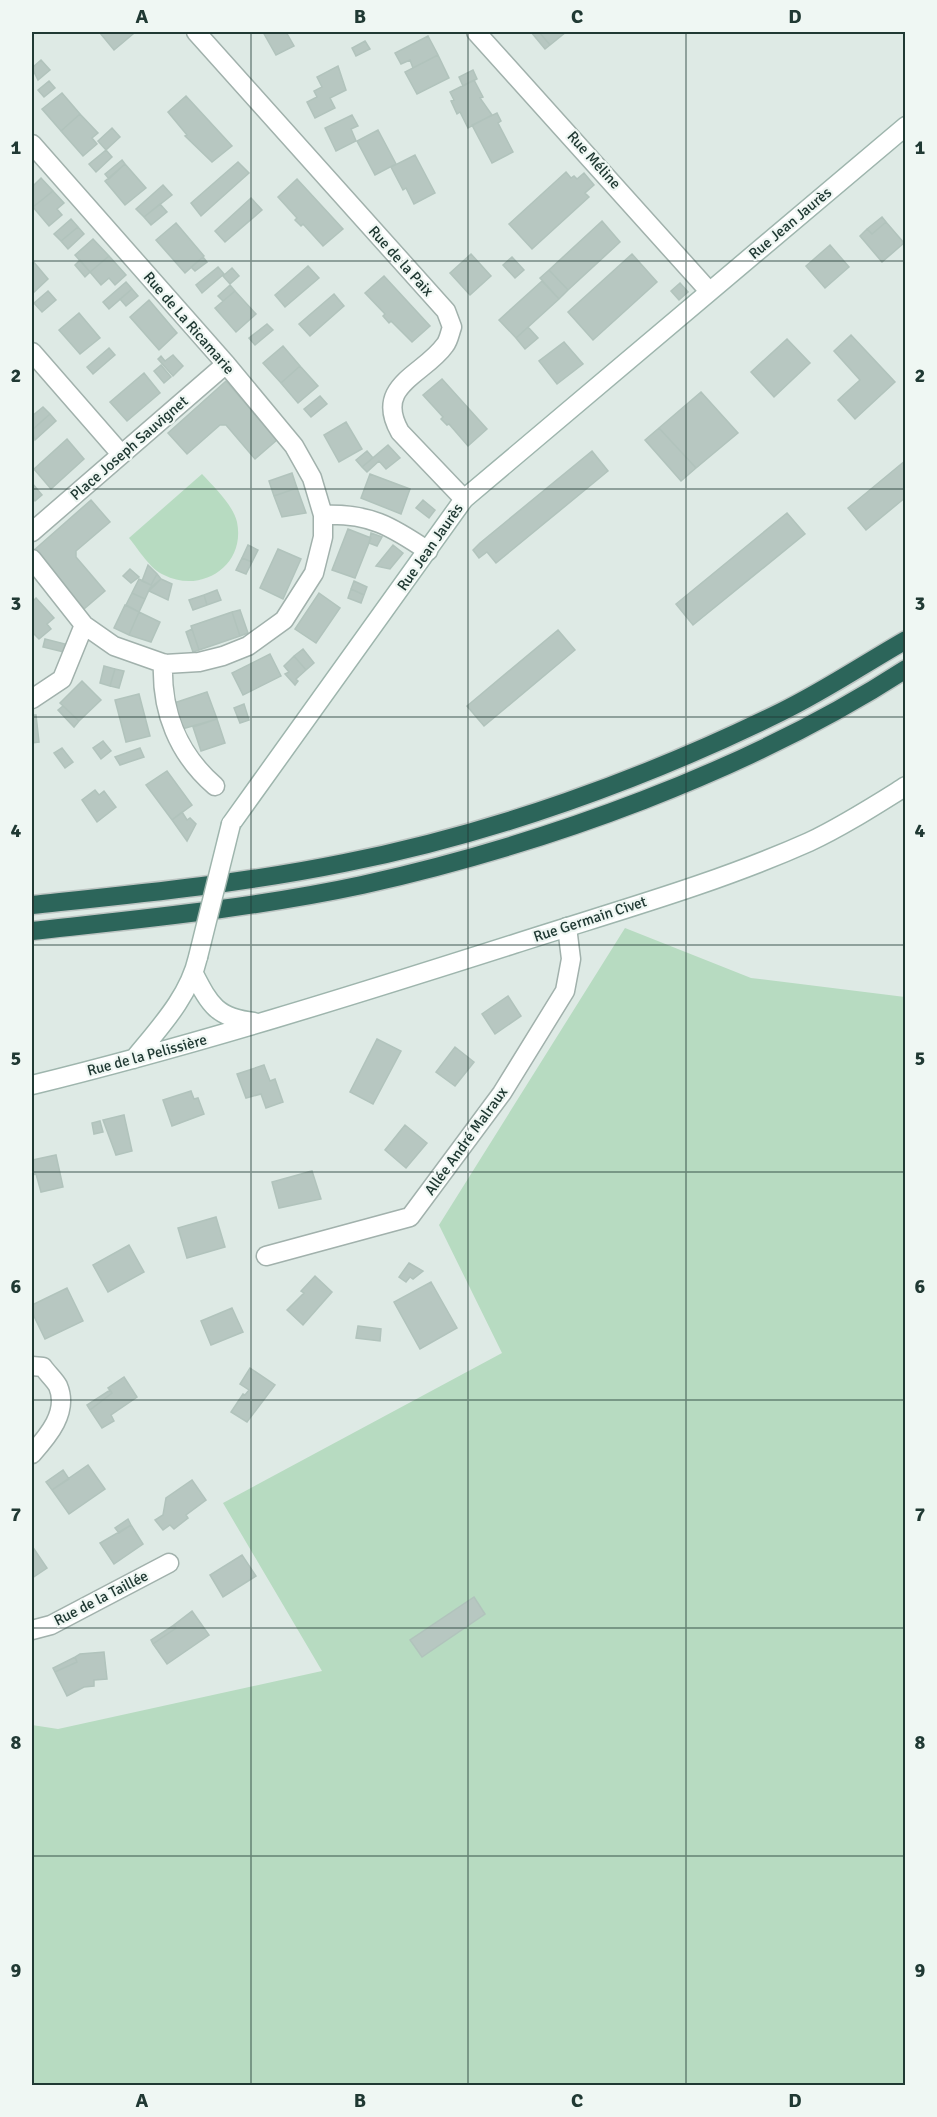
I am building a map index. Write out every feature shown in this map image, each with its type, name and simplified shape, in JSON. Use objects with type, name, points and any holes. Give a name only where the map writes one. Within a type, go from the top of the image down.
[{"type":"highway","points":[[32,905],[146,893],[345,863],[485,828],[621,781],[704,748],[783,711],[906,640]]},
{"type":"highway","points":[[32,931],[266,901],[359,885],[450,864],[553,833],[648,798],[765,747],[866,695],[906,669]]},
{"type":"street","name":"Rue de la Paix","points":[[196,32],[446,311],[452,327],[446,344],[396,392],[391,407],[393,420],[400,432],[464,499]]},
{"type":"street","name":"Rue Méline","points":[[476,32],[709,291]]},
{"type":"street","name":"Rue Jean Jaurès","points":[[134,1059],[175,1007],[196,965],[231,824],[464,499],[906,126]]},
{"type":"street","name":"Rue de La Ricamarie","points":[[32,144],[226,364],[294,446],[312,478],[323,515],[323,537],[314,573],[284,620],[248,646],[223,656],[199,662],[163,663]]},
{"type":"street","points":[[32,352],[121,454]]},
{"type":"street","name":"Place Joseph Sauvignet","points":[[32,532],[226,364]]},
{"type":"street","points":[[323,515],[349,514],[373,519],[398,531],[428,551]]},
{"type":"street","points":[[32,559],[84,626],[114,646],[163,663],[162,684],[167,716],[182,747],[203,776],[215,786]]},
{"type":"street","points":[[32,699],[62,679],[84,626]]},
{"type":"street","name":"Rue Germain Civet","points":[[262,1022],[567,927],[740,870],[800,845],[864,812],[906,786]]},
{"type":"street","name":"Allée André Malraux","points":[[266,1256],[410,1218],[502,1093],[565,991],[571,959],[567,927]]},
{"type":"street","points":[[196,965],[209,1001],[223,1015],[236,1020],[262,1022]]},
{"type":"street","name":"Rue de la Pelissière","points":[[32,1085],[134,1059],[262,1022]]},
{"type":"street","points":[[32,1366],[43,1367],[58,1387],[60,1412],[49,1436],[32,1454]]},
{"type":"street","name":"Rue de la Taillée","points":[[32,1630],[51,1624],[169,1563]]},
{"type":"green space","points":[[202,474],[222,496],[235,516],[238,538],[235,552],[218,572],[206,578],[192,581],[178,580],[154,568],[129,538]]},
{"type":"green space","points":[[625,928],[751,978],[905,997],[905,2085],[32,2086],[32,1725],[58,1729],[322,1671],[223,1503],[502,1353],[439,1225]]},
{"type":"building","points":[[131,32],[133,34],[114,50],[100,33]]},
{"type":"building","points":[[263,32],[286,32],[294,46],[276,55]]},
{"type":"building","points":[[531,32],[539,32],[550,45],[545,49]]},
{"type":"building","points":[[539,32],[566,32],[550,45]]},
{"type":"building","points":[[428,36],[438,55],[413,68],[410,60],[401,64],[395,53]]},
{"type":"building","points":[[365,41],[370,49],[356,56],[352,48]]},
{"type":"building","points":[[438,55],[449,78],[417,94],[405,72]]},
{"type":"building","points":[[41,60],[50,70],[38,80],[32,68]]},
{"type":"building","points":[[338,66],[346,90],[330,98],[335,108],[315,118],[307,102],[317,97],[314,91],[322,87],[317,77]]},
{"type":"building","points":[[473,70],[477,79],[463,86],[459,77]]},
{"type":"building","points":[[474,80],[483,97],[480,98],[492,115],[468,128],[460,112],[457,114],[450,92]]},
{"type":"building","points":[[49,81],[55,88],[44,97],[38,90]]},
{"type":"building","points":[[62,93],[80,114],[61,131],[42,109]]},
{"type":"building","points":[[186,96],[232,146],[212,162],[185,136],[187,135],[168,112]]},
{"type":"building","points":[[497,113],[501,121],[498,123],[513,152],[492,163],[472,125]]},
{"type":"building","points":[[80,114],[98,133],[92,138],[97,144],[83,156],[61,131]]},
{"type":"building","points":[[352,115],[358,126],[351,129],[356,141],[336,151],[325,128]]},
{"type":"building","points":[[112,128],[120,137],[106,150],[98,141]]},
{"type":"building","points":[[378,130],[396,164],[375,175],[357,141]]},
{"type":"building","points":[[106,150],[112,157],[96,172],[89,164]]},
{"type":"building","points":[[415,155],[435,193],[414,204],[406,188],[403,190],[391,167]]},
{"type":"building","points":[[122,160],[125,164],[109,179],[105,174]]},
{"type":"building","points":[[238,162],[249,173],[201,216],[191,203]]},
{"type":"building","points":[[125,164],[146,188],[125,205],[105,181]]},
{"type":"building","points":[[566,172],[571,178],[574,176],[577,179],[584,173],[594,185],[585,193],[589,197],[532,249],[509,224]]},
{"type":"building","points":[[41,178],[53,191],[33,207],[32,187]]},
{"type":"building","points":[[297,179],[343,229],[323,246],[303,224],[301,226],[295,220],[297,218],[278,197]]},
{"type":"building","points":[[163,185],[172,195],[144,217],[136,209]]},
{"type":"building","points":[[53,191],[64,203],[57,209],[62,215],[49,226],[33,207]]},
{"type":"building","points":[[251,198],[262,210],[225,242],[215,231]]},
{"type":"building","points":[[160,204],[167,212],[151,225],[144,217]]},
{"type":"building","points":[[882,217],[886,222],[872,234],[867,229]]},
{"type":"building","points":[[71,219],[78,227],[61,241],[54,234]]},
{"type":"building","points":[[602,221],[620,242],[568,290],[549,270]]},
{"type":"building","points":[[886,222],[904,243],[882,262],[860,236],[867,229],[872,234]]},
{"type":"building","points":[[176,223],[204,256],[185,273],[156,240]]},
{"type":"building","points":[[78,227],[84,234],[68,249],[61,241]]},
{"type":"building","points":[[93,239],[109,256],[90,272],[75,255]]},
{"type":"building","points":[[830,245],[849,267],[825,288],[806,266]]},
{"type":"building","points":[[471,254],[491,276],[470,295],[450,273]]},
{"type":"building","points":[[632,254],[657,282],[593,340],[568,312]]},
{"type":"building","points":[[109,256],[126,275],[115,285],[109,278],[101,285],[90,272]]},
{"type":"building","points":[[203,257],[207,262],[195,271],[191,267]]},
{"type":"building","points":[[512,257],[524,270],[515,278],[503,265]]},
{"type":"building","points":[[32,260],[48,279],[32,294]]},
{"type":"building","points":[[80,260],[90,272],[85,277],[75,265]]},
{"type":"building","points":[[308,266],[319,278],[285,307],[275,295]]},
{"type":"building","points":[[218,267],[224,274],[202,293],[196,285]]},
{"type":"building","points":[[232,268],[239,276],[230,284],[223,276]]},
{"type":"building","points":[[549,270],[568,290],[559,299],[540,278]]},
{"type":"building","points":[[384,276],[430,326],[412,342],[391,321],[389,323],[383,316],[385,314],[365,293]]},
{"type":"building","points":[[542,281],[559,299],[516,338],[499,320]]},
{"type":"building","points":[[126,282],[132,289],[109,309],[103,302]]},
{"type":"building","points":[[680,283],[688,292],[679,300],[671,291]]},
{"type":"building","points":[[230,285],[235,291],[223,301],[218,296]]},
{"type":"building","points":[[132,289],[138,296],[126,306],[120,299]]},
{"type":"building","points":[[48,291],[56,300],[42,312],[34,303]]},
{"type":"building","points":[[235,291],[256,314],[236,332],[215,308]]},
{"type":"building","points":[[334,294],[344,306],[310,336],[299,324]]},
{"type":"building","points":[[149,300],[177,333],[159,350],[130,317]]},
{"type":"building","points":[[79,313],[100,338],[80,354],[59,330]]},
{"type":"building","points":[[267,324],[273,330],[255,345],[249,338]]},
{"type":"building","points":[[528,327],[538,338],[525,349],[516,338]]},
{"type":"building","points":[[851,335],[895,382],[855,419],[838,400],[860,380],[834,351]]},
{"type":"building","points":[[787,339],[810,363],[774,397],[751,372]]},
{"type":"building","points":[[564,342],[583,364],[557,384],[539,361]]},
{"type":"building","points":[[283,346],[300,366],[281,383],[263,363]]},
{"type":"building","points":[[109,348],[115,355],[93,374],[87,367]]},
{"type":"building","points":[[173,355],[183,366],[173,376],[158,359],[161,356],[165,361]]},
{"type":"building","points":[[161,365],[171,377],[164,383],[154,371]]},
{"type":"building","points":[[300,366],[318,386],[298,403],[281,383]]},
{"type":"building","points":[[144,373],[160,393],[127,421],[110,402]]},
{"type":"building","points":[[442,379],[487,429],[468,446],[449,424],[447,425],[441,419],[443,417],[423,395]]},
{"type":"building","points":[[226,381],[277,440],[255,459],[226,425],[220,425],[187,454],[168,433]]},
{"type":"building","points":[[701,392],[738,433],[696,468],[659,428]]},
{"type":"building","points":[[320,396],[327,404],[311,417],[304,409]]},
{"type":"building","points":[[43,407],[50,414],[32,430],[32,416]]},
{"type":"building","points":[[50,414],[56,421],[35,440],[32,430]]},
{"type":"building","points":[[346,422],[362,449],[339,462],[324,435]]},
{"type":"building","points":[[659,428],[696,468],[681,481],[645,440]]},
{"type":"building","points":[[67,439],[84,459],[51,489],[34,469]]},
{"type":"building","points":[[388,445],[400,458],[386,469],[379,461],[367,472],[362,467]]},
{"type":"building","points":[[367,451],[373,458],[362,467],[356,460]]},
{"type":"building","points":[[592,451],[608,471],[496,563],[487,552],[479,558],[473,550],[480,543]]},
{"type":"building","points":[[906,460],[906,497],[866,530],[848,508]]},
{"type":"building","points":[[292,473],[297,488],[274,496],[269,481]]},
{"type":"building","points":[[370,474],[410,489],[401,514],[361,498]]},
{"type":"building","points":[[32,483],[42,495],[35,501],[32,497]]},
{"type":"building","points":[[297,488],[306,513],[282,517],[274,496]]},
{"type":"building","points":[[91,500],[110,522],[76,551],[76,557],[105,591],[84,609],[33,551]]},
{"type":"building","points":[[423,500],[435,510],[429,518],[416,508]]},
{"type":"building","points":[[787,513],[805,534],[693,625],[676,604]]},
{"type":"building","points":[[348,529],[371,538],[355,578],[332,570]]},
{"type":"building","points":[[371,533],[382,537],[377,546],[369,543]]},
{"type":"building","points":[[248,545],[258,550],[252,562],[242,558]]},
{"type":"building","points":[[393,545],[403,553],[390,569],[376,566]]},
{"type":"building","points":[[278,549],[301,559],[283,599],[260,588]]},
{"type":"building","points":[[242,558],[252,562],[246,574],[236,570]]},
{"type":"building","points":[[148,565],[157,574],[151,585],[142,581]]},
{"type":"building","points":[[130,569],[139,577],[131,583],[123,576]]},
{"type":"building","points":[[157,574],[161,579],[150,588],[145,599],[132,593],[139,579],[151,585]]},
{"type":"building","points":[[161,579],[172,584],[168,600],[149,591]]},
{"type":"building","points":[[354,581],[367,587],[364,595],[351,589]]},
{"type":"building","points":[[351,589],[364,595],[361,603],[348,598]]},
{"type":"building","points":[[217,590],[221,600],[207,605],[204,595]]},
{"type":"building","points":[[132,593],[145,599],[139,612],[126,605]]},
{"type":"building","points":[[319,593],[340,608],[316,643],[295,629]]},
{"type":"building","points":[[204,595],[207,605],[193,610],[189,600]]},
{"type":"building","points":[[36,598],[54,618],[47,624],[51,629],[39,639],[32,632],[32,602]]},
{"type":"building","points":[[125,605],[139,612],[129,635],[114,628]]},
{"type":"building","points":[[240,610],[248,633],[240,636],[232,612]]},
{"type":"building","points":[[139,612],[160,622],[151,642],[129,635]]},
{"type":"building","points":[[232,612],[240,636],[199,650],[191,626]]},
{"type":"building","points":[[192,629],[199,650],[193,652],[186,632]]},
{"type":"building","points":[[558,630],[575,650],[484,726],[467,706]]},
{"type":"building","points":[[45,639],[65,644],[64,652],[43,647]]},
{"type":"building","points":[[303,649],[314,663],[306,670],[294,656]]},
{"type":"building","points":[[270,654],[281,676],[243,695],[232,673]]},
{"type":"building","points":[[294,656],[306,670],[296,679],[298,681],[295,685],[285,674],[289,672],[284,666]]},
{"type":"building","points":[[104,666],[115,669],[110,686],[100,683]]},
{"type":"building","points":[[115,669],[124,671],[119,688],[110,686]]},
{"type":"building","points":[[82,681],[101,700],[79,721],[60,703]]},
{"type":"building","points":[[207,692],[217,719],[182,729],[174,703]]},
{"type":"building","points":[[139,694],[150,736],[126,742],[115,700]]},
{"type":"building","points":[[244,704],[249,720],[240,723],[234,708]]},
{"type":"building","points":[[63,706],[79,721],[74,727],[58,710]]},
{"type":"building","points":[[32,715],[36,715],[39,742],[32,743]]},
{"type":"building","points":[[217,719],[225,743],[201,751],[193,727]]},
{"type":"building","points":[[103,741],[111,751],[101,759],[93,748]]},
{"type":"building","points":[[62,748],[73,762],[65,768],[54,753]]},
{"type":"building","points":[[140,748],[144,757],[120,765],[115,757]]},
{"type":"building","points":[[167,771],[192,805],[172,820],[146,785]]},
{"type":"building","points":[[95,790],[99,795],[104,791],[116,807],[97,822],[82,800]]},
{"type":"building","points":[[182,812],[187,820],[190,818],[196,824],[187,841],[172,820]]},
{"type":"building","points":[[508,996],[521,1016],[495,1034],[482,1014]]},
{"type":"building","points":[[377,1039],[401,1051],[373,1104],[350,1092]]},
{"type":"building","points":[[455,1047],[474,1062],[455,1086],[436,1072]]},
{"type":"building","points":[[264,1065],[270,1081],[275,1079],[283,1102],[266,1108],[261,1094],[246,1098],[237,1074]]},
{"type":"building","points":[[191,1091],[194,1099],[198,1098],[204,1114],[172,1126],[163,1100]]},
{"type":"building","points":[[124,1115],[132,1151],[116,1155],[103,1120]]},
{"type":"building","points":[[100,1121],[103,1132],[94,1134],[92,1123]]},
{"type":"building","points":[[405,1125],[427,1143],[406,1168],[385,1150]]},
{"type":"building","points":[[56,1155],[63,1187],[41,1192],[36,1174],[32,1175],[32,1160]]},
{"type":"building","points":[[312,1171],[321,1199],[279,1208],[272,1182]]},
{"type":"building","points":[[216,1217],[225,1247],[187,1258],[178,1228]]},
{"type":"building","points":[[129,1245],[144,1272],[108,1292],[93,1265]]},
{"type":"building","points":[[409,1263],[423,1271],[413,1279],[410,1277],[406,1282],[399,1277]]},
{"type":"building","points":[[315,1276],[332,1292],[303,1325],[287,1310],[304,1293],[301,1291]]},
{"type":"building","points":[[431,1282],[457,1328],[420,1349],[394,1302]]},
{"type":"building","points":[[67,1288],[83,1321],[45,1339],[32,1312],[32,1305]]},
{"type":"building","points":[[232,1308],[243,1332],[211,1345],[201,1321]]},
{"type":"building","points":[[358,1326],[381,1329],[380,1341],[356,1338]]},
{"type":"building","points":[[250,1368],[275,1385],[247,1422],[231,1412],[243,1394],[245,1395],[249,1390],[240,1384]]},
{"type":"building","points":[[124,1377],[137,1397],[111,1415],[114,1421],[102,1428],[90,1410],[112,1393],[108,1388]]},
{"type":"building","points":[[110,1390],[112,1393],[90,1410],[87,1405]]},
{"type":"building","points":[[88,1465],[105,1489],[69,1514],[52,1490]]},
{"type":"building","points":[[63,1470],[69,1479],[52,1490],[46,1482]]},
{"type":"building","points":[[192,1480],[206,1500],[186,1515],[188,1518],[174,1529],[170,1525],[163,1530],[155,1520],[163,1515],[166,1498]]},
{"type":"building","points":[[128,1519],[131,1525],[119,1533],[115,1528]]},
{"type":"building","points":[[131,1525],[143,1544],[114,1564],[100,1543]]},
{"type":"building","points":[[32,1546],[47,1568],[32,1578]]},
{"type":"building","points":[[242,1555],[256,1576],[223,1597],[210,1575]]},
{"type":"building","points":[[474,1597],[485,1614],[422,1657],[410,1640]]},
{"type":"building","points":[[192,1611],[209,1635],[167,1664],[153,1644],[176,1628],[174,1625]]},
{"type":"building","points":[[174,1625],[176,1628],[153,1644],[151,1640]]},
{"type":"building","points":[[104,1652],[107,1679],[94,1680],[94,1686],[84,1687],[67,1696],[55,1672],[77,1662],[75,1657],[80,1654]]},
{"type":"building","points":[[75,1657],[77,1662],[55,1672],[53,1668]]}]
